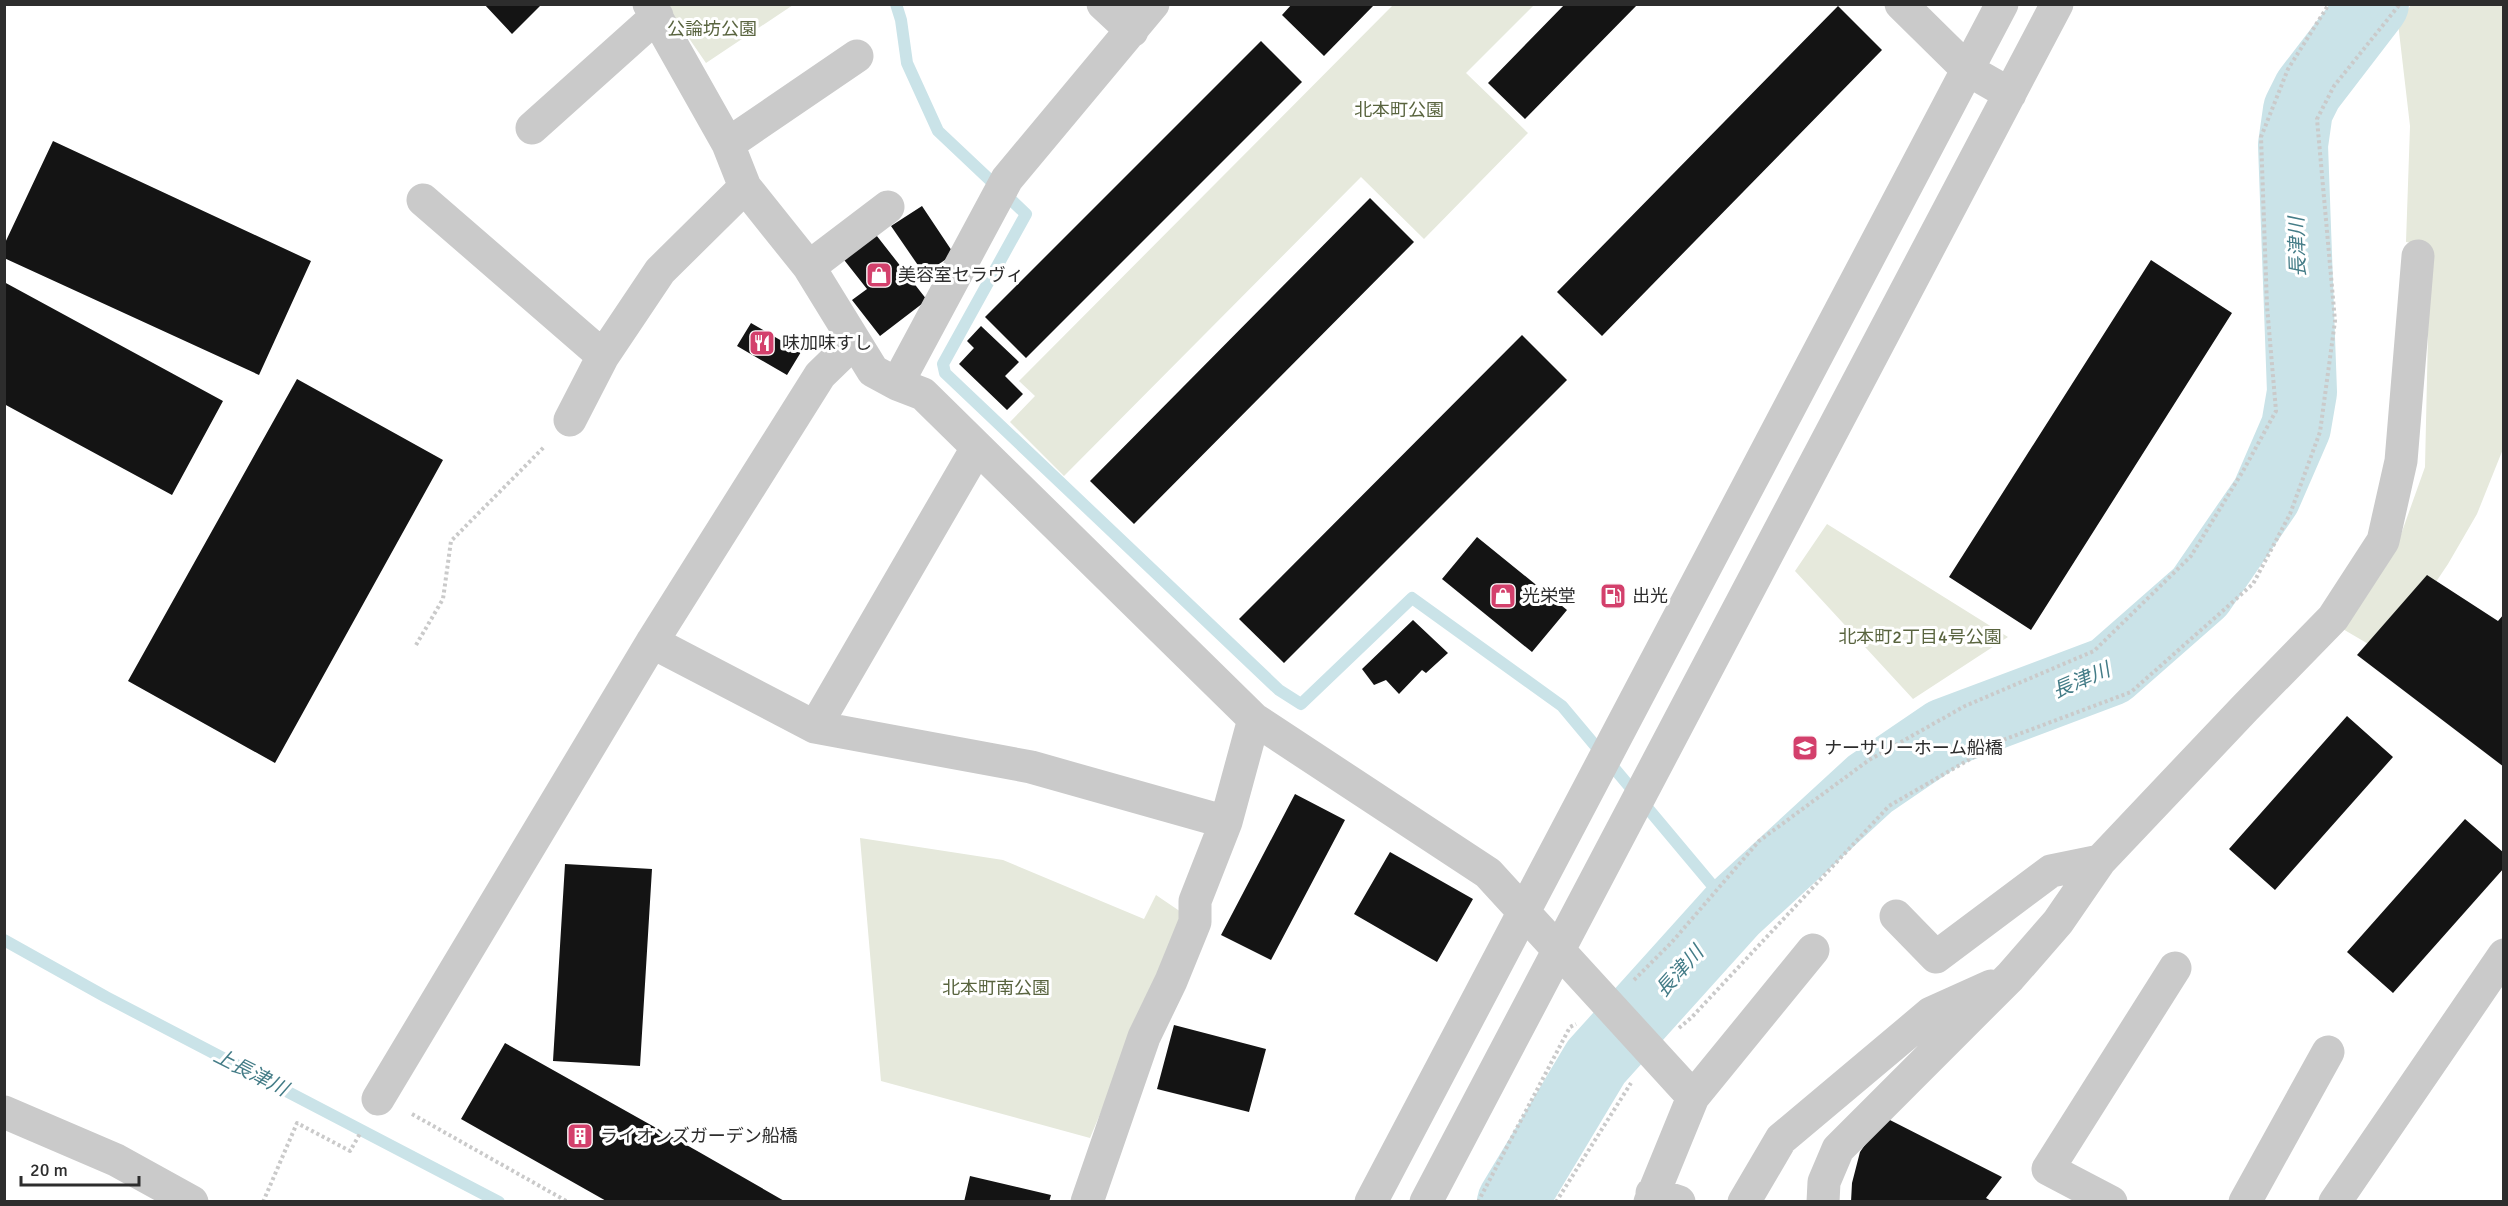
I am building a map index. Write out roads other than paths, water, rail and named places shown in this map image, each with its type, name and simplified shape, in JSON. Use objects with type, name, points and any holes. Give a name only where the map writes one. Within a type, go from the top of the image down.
[{"type":"street","points":[[1103,4],[1132,31]]},
{"type":"street","points":[[897,384],[1007,179],[1154,4]]},
{"type":"street","points":[[1901,4],[1968,70],[2010,94]]},
{"type":"street","points":[[1371,1202],[2002,4]]},
{"type":"street","points":[[1426,1202],[2057,4]]},
{"type":"street","points":[[532,128],[653,10],[728,144],[745,187],[809,267],[873,371],[923,394],[1254,719],[1488,873],[1693,1097]]},
{"type":"street","points":[[728,144],[857,56]]},
{"type":"street","points":[[570,420],[603,356],[660,271],[745,187]]},
{"type":"street","points":[[423,200],[603,356]]},
{"type":"street","points":[[809,267],[888,207]]},
{"type":"street","points":[[1823,1202],[1824,1182],[1838,1149],[2010,977],[2058,922],[2100,861],[2332,618],[2383,541],[2401,461],[2418,256]]},
{"type":"street","points":[[378,1099],[652,642],[820,375],[854,342]]},
{"type":"street","points":[[815,728],[977,448]]},
{"type":"street","points":[[652,642],[815,728],[1031,767],[1226,822]]},
{"type":"street","points":[[1087,1202],[1144,1037],[1171,981],[1195,922],[1195,901],[1226,822],[1254,719]]},
{"type":"street","points":[[1896,916],[1936,957],[2051,871],[2100,861]]},
{"type":"street","points":[[1660,1199],[1693,1097],[1813,950]]},
{"type":"street","points":[[2335,1202],[2504,955]]},
{"type":"street","points":[[2111,1202],[2048,1169],[2175,968]]},
{"type":"street","points":[[1744,1202],[1781,1139],[1790,1131],[1931,1013],[2010,977]]},
{"type":"street","points":[[2245,1202],[2328,1052]]},
{"type":"street","points":[[4,1112],[116,1160],[192,1202]]},
{"type":"waterway","points":[[896,4],[901,20],[907,63],[938,131],[1026,214],[943,364],[945,373],[1279,690],[1301,704],[1412,598],[1562,706],[1733,910]]},
{"type":"waterway","name":"長津川","points":[[1512,1202],[1596,1062],[1733,910],[1870,784],[1945,733],[2110,671],[2200,592],[2266,496],[2296,427],[2302,392],[2293,145],[2298,110],[2308,90],[2374,4]]},
{"type":"waterway","name":"上長津川","points":[[4,940],[106,997],[499,1202]]},
{"type":"place","name":"美容室セラヴィ","points":[[879,275]]},
{"type":"place","name":"味加味すし","points":[[762,343]]},
{"type":"place","name":"光栄堂","points":[[1503,596]]},
{"type":"place","name":"出光","points":[[1613,596]]},
{"type":"place","name":"ナーサリーホーム船橋","points":[[1805,748]]},
{"type":"place","name":"ライオンズガーデン船橋","points":[[580,1136]]},
{"type":"park label","name":"公論坊公園","points":[[712,29]]},
{"type":"park label","name":"北本町公園","points":[[1399,110]]},
{"type":"park label","name":"北本町2丁目4号公園","points":[[1920,637]]},
{"type":"park label","name":"北本町南公園","points":[[996,988]]}]
